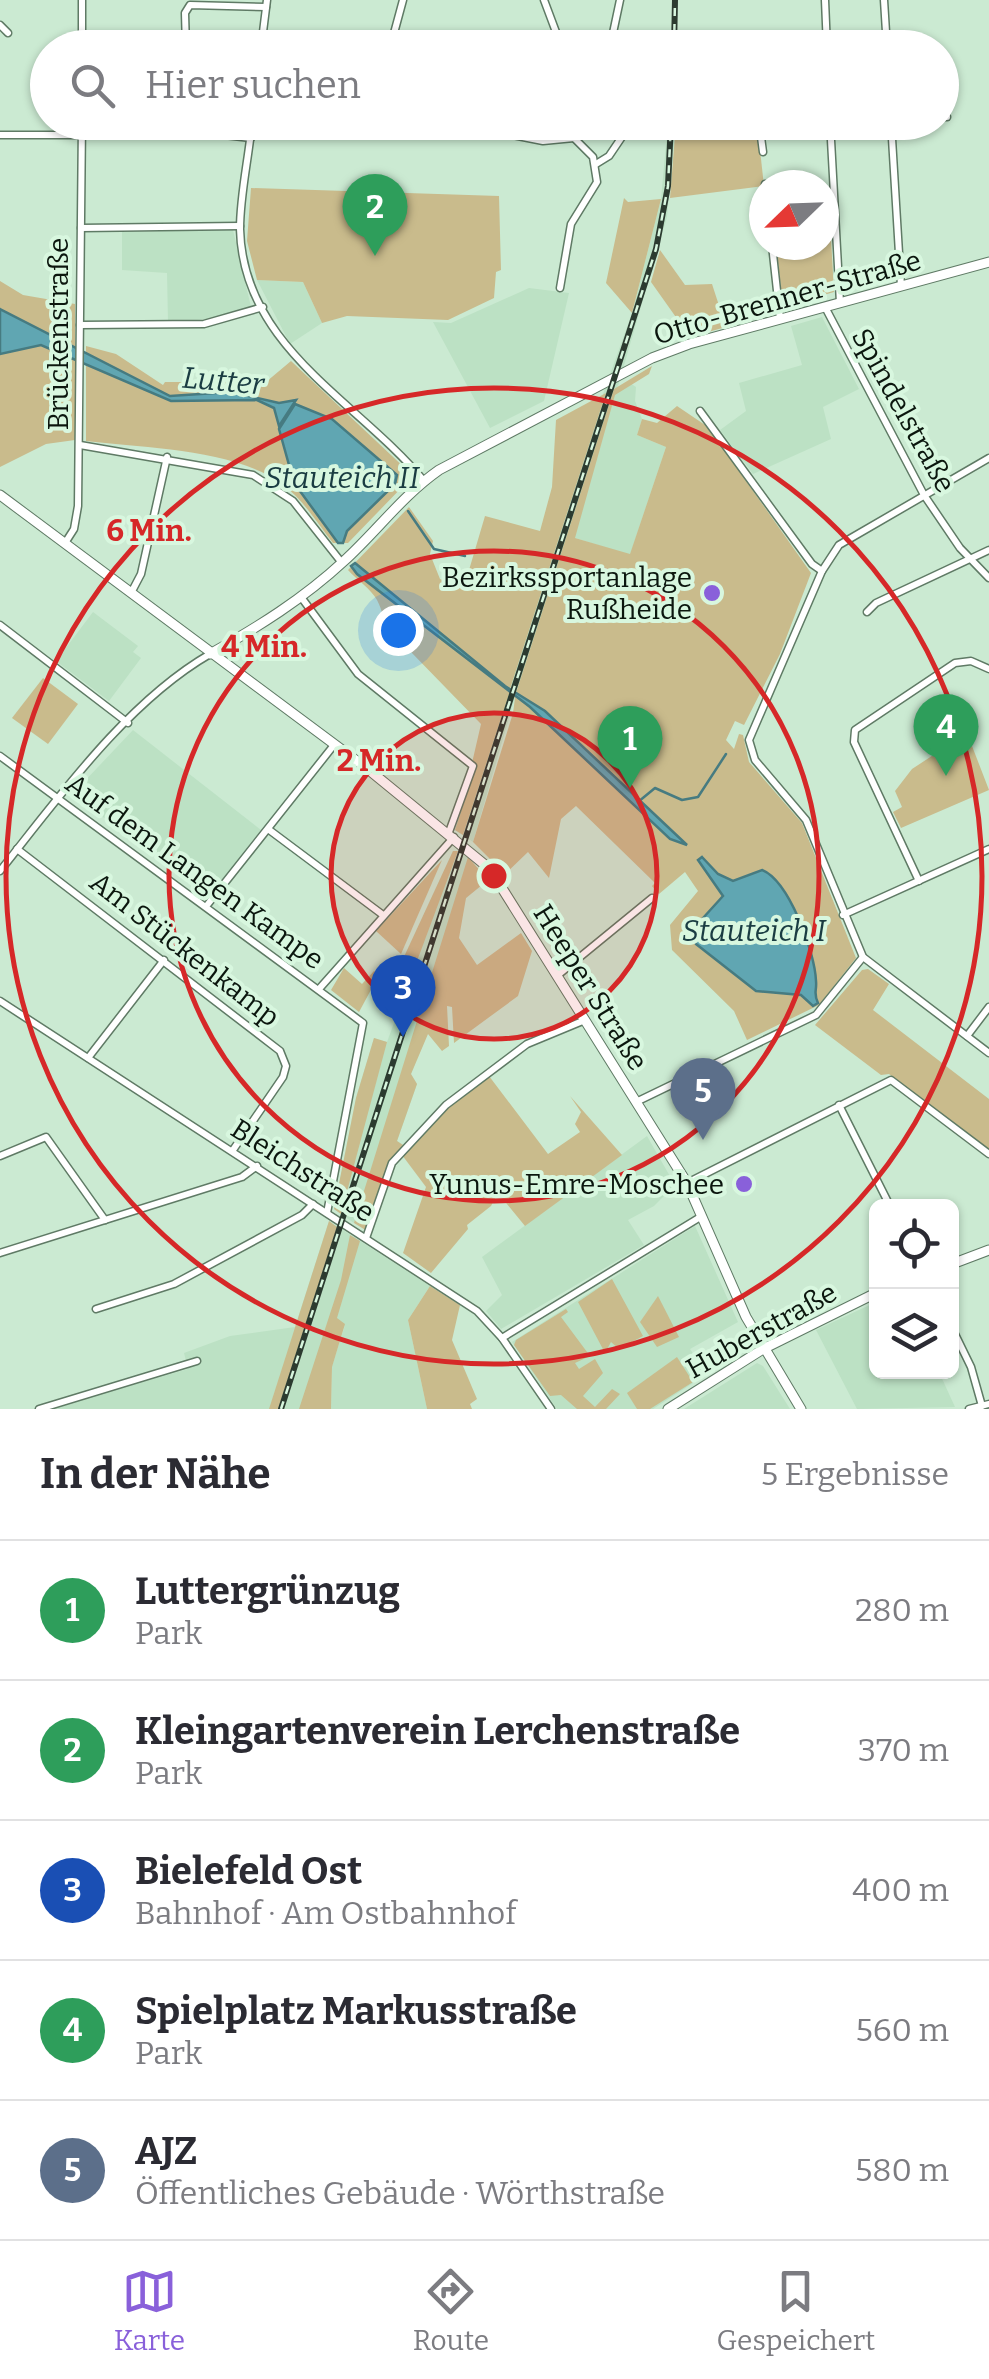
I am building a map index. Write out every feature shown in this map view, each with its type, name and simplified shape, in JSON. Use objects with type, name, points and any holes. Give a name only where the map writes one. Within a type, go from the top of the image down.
[{"type":"main road","name":"Otto-Brenner-Straße","points":[[210,654],[272,619],[342,563],[424,480],[652,358],[780,318],[989,262]]},
{"type":"main road","name":"Heeper Straße","points":[[0,495],[452,834],[496,876],[687,1182],[764,1349],[801,1409]]},
{"type":"main road","points":[[959,1261],[989,1250]]},
{"type":"main road","name":"Huberstraße","points":[[668,1409],[764,1349],[869,1296]]},
{"type":"street","points":[[82,0],[82,30]]},
{"type":"street","points":[[395,30],[403,0]]},
{"type":"street","points":[[544,0],[555,30]]},
{"type":"street","points":[[614,30],[620,0]]},
{"type":"street","points":[[825,0],[826,30]]},
{"type":"street","points":[[884,0],[886,30]]},
{"type":"street","points":[[185,30],[185,14],[190,5],[266,3],[263,30]]},
{"type":"street","points":[[0,25],[8,33]]},
{"type":"street","points":[[0,136],[30,136]]},
{"type":"street","name":"Brückenstraße","points":[[65,543],[76,519],[80,445],[82,140]]},
{"type":"street","points":[[251,140],[240,226],[244,257],[262,307],[297,361],[424,480]]},
{"type":"street","points":[[560,288],[571,224],[595,188],[596,164],[576,140]]},
{"type":"street","points":[[596,164],[606,159],[619,140]]},
{"type":"street","points":[[761,140],[762,152]]},
{"type":"street","points":[[831,140],[840,304]]},
{"type":"street","points":[[893,140],[902,287]]},
{"type":"street","points":[[81,228],[240,226]]},
{"type":"street","points":[[774,260],[780,318]]},
{"type":"street","points":[[80,325],[192,325],[262,307]]},
{"type":"street","name":"Spindelstraße","points":[[825,307],[924,495],[970,560],[989,578]]},
{"type":"street","points":[[700,412],[812,564],[822,571]]},
{"type":"street","points":[[80,445],[230,468],[277,487],[342,563]]},
{"type":"street","points":[[131,593],[141,574],[166,457]]},
{"type":"street","points":[[989,458],[847,538],[822,571],[749,740],[755,760],[806,820],[863,956],[989,1053]]},
{"type":"street","points":[[868,612],[876,603],[989,550]]},
{"type":"street","points":[[300,597],[358,674],[473,766],[452,834],[319,989]]},
{"type":"street","points":[[0,625],[128,723]]},
{"type":"street","points":[[0,870],[128,723],[179,675],[210,654]]},
{"type":"street","points":[[919,881],[854,742],[855,730],[955,663],[971,661],[989,669]]},
{"type":"street","points":[[208,904],[334,745]]},
{"type":"street","name":"Auf dem Langen Kampe","points":[[0,756],[208,904],[363,1023],[327,1213]]},
{"type":"street","points":[[268,828],[383,915]]},
{"type":"street","name":"Am Stückenkamp","points":[[18,849],[164,960],[284,1059],[284,1076],[233,1150]]},
{"type":"street","points":[[843,915],[989,849]]},
{"type":"street","points":[[558,976],[652,898]]},
{"type":"street","points":[[636,1102],[816,1015],[863,956]]},
{"type":"street","points":[[88,1058],[164,960]]},
{"type":"street","name":"Bleichstraße","points":[[0,1000],[477,1310],[502,1338],[551,1409]]},
{"type":"street","points":[[967,1036],[989,1007]]},
{"type":"street","points":[[366,1238],[392,1162],[446,1105],[527,1044],[585,1020]]},
{"type":"street","points":[[687,1182],[890,1080],[989,1154]]},
{"type":"street","points":[[839,1106],[886,1199]]},
{"type":"street","points":[[0,1156],[46,1136],[105,1220]]},
{"type":"street","points":[[0,1253],[242,1177],[257,1166]]},
{"type":"street","points":[[96,1309],[174,1284],[302,1215],[313,1204]]},
{"type":"street","points":[[502,1338],[702,1216]]},
{"type":"street","points":[[959,1344],[986,1405],[969,1409]]},
{"type":"street","points":[[39,1409],[197,1362]]},
{"type":"shaded area","points":[[666,140],[674,140],[667,217],[616,393],[630,383],[636,387],[635,401],[642,419],[637,435],[666,447],[630,555],[575,538],[516,694],[473,842],[455,830],[492,705],[632,313],[661,199]]},
{"type":"shaded area","points":[[675,140],[759,140],[762,170],[749,170],[749,188],[670,198]]},
{"type":"shaded area","points":[[251,188],[499,196],[501,270],[496,272],[494,298],[448,320],[347,316],[322,323],[303,282],[257,280],[247,241]]},
{"type":"shaded area","points":[[624,198],[628,202],[661,199],[632,313],[606,283]]},
{"type":"shaded area","points":[[233,230],[251,307],[210,319],[168,322],[167,273],[122,270],[122,232]]},
{"type":"shaded area","points":[[660,250],[685,285],[712,284],[726,327],[690,337],[651,282]]},
{"type":"shaded area","points":[[778,260],[832,260],[834,292],[783,307]]},
{"type":"shaded area","points":[[257,280],[303,282],[322,323],[290,344]]},
{"type":"shaded area","points":[[0,281],[23,295],[75,304],[75,440],[46,444],[0,467]]},
{"type":"shaded area","points":[[529,288],[569,293],[544,401],[490,428],[433,322],[451,323]]},
{"type":"shaded area","points":[[822,317],[859,389],[823,407],[831,439],[753,474],[720,430],[746,411],[739,383],[802,365],[791,326]]},
{"type":"shaded area","points":[[86,346],[116,354],[163,385],[266,382],[291,361],[408,471],[407,482],[348,543],[333,543],[297,497],[262,472],[188,452],[86,441]]},
{"type":"shaded area","points":[[652,366],[649,374],[615,395],[575,538],[630,554],[666,447],[637,435],[642,419],[657,423],[677,406],[708,427],[811,573],[780,654],[744,725],[735,721],[726,740],[734,749],[739,734],[743,735],[749,762],[802,823],[856,958],[819,1005],[747,1040],[734,1011],[672,950],[670,925],[698,891],[685,872],[659,894],[652,886],[655,883],[576,806],[561,819],[549,878],[528,852],[505,874],[473,842],[513,713],[515,698],[509,694],[463,835],[455,830],[476,766],[472,763],[481,724],[411,652],[394,642],[377,600],[348,570],[409,507],[433,541],[430,554],[440,579],[464,587],[485,516],[540,531],[552,487],[556,420],[606,393],[510,689],[500,684],[515,696],[614,389]]},
{"type":"shaded area","points":[[93,612],[138,646],[133,652],[141,658],[109,701],[56,661]]},
{"type":"shaded area","points":[[43,678],[78,704],[48,744],[12,718]]},
{"type":"shaded area","points":[[133,730],[261,830],[210,895],[78,798],[81,785]]},
{"type":"shaded area","points":[[967,733],[989,790],[901,828],[893,812],[902,807],[895,791],[912,769]]},
{"type":"shaded area","points":[[453,851],[468,857],[488,880],[466,898],[462,909],[428,1032],[411,1074],[417,1084],[397,1141],[403,1145],[354,1223],[334,1209],[356,1098],[374,1038],[387,1042],[401,1004],[385,998]]},
{"type":"shaded area","points":[[453,851],[458,851],[401,1004],[385,998]]},
{"type":"shaded area","points":[[468,857],[488,880],[466,898],[459,938],[477,965],[521,933],[532,951],[518,996],[454,1043],[452,1007],[447,1006],[449,1046],[442,1051],[428,1034],[411,1074],[417,1084],[397,1141],[403,1145],[390,1161],[367,1231],[354,1223]]},
{"type":"shaded area","points":[[442,860],[401,954],[376,931]]},
{"type":"shaded area","points":[[344,968],[362,984],[374,971],[379,975],[359,1012],[331,990]]},
{"type":"shaded area","points":[[868,969],[889,984],[873,1010],[989,1099],[989,1151],[889,1074],[881,1075],[815,1025],[862,970]]},
{"type":"shaded area","points":[[374,1038],[387,1042],[341,1214],[334,1209],[356,1098]]},
{"type":"shaded area","points":[[489,1076],[548,1154],[580,1132],[575,1124],[581,1112],[570,1096],[622,1155],[525,1226],[498,1193],[491,1206],[467,1225],[468,1229],[431,1273],[403,1253],[426,1187],[402,1155],[447,1108]]},
{"type":"shaded area","points":[[647,1136],[675,1185],[654,1206],[628,1220],[644,1245],[501,1329],[486,1311],[502,1295],[482,1257]]},
{"type":"shaded area","points":[[329,1221],[430,1286],[408,1320],[427,1409],[331,1409],[332,1366],[345,1325],[304,1409],[49,1409],[188,1369],[184,1353],[230,1336],[295,1327]]},
{"type":"shaded area","points":[[329,1221],[337,1227],[278,1409],[269,1409]]},
{"type":"shaded area","points":[[695,1226],[738,1322],[690,1349],[707,1374],[653,1409],[557,1409],[512,1342]]},
{"type":"shaded area","points":[[350,1235],[360,1241],[337,1318],[345,1324],[332,1367],[331,1409],[299,1409],[341,1280]]},
{"type":"shaded area","points":[[612,1279],[643,1336],[619,1349],[611,1342],[605,1353],[578,1302]]},
{"type":"shaded area","points":[[430,1286],[460,1305],[452,1340],[477,1399],[470,1404],[472,1409],[427,1409],[408,1320]]},
{"type":"shaded area","points":[[658,1296],[679,1337],[657,1347],[640,1322]]},
{"type":"shaded area","points":[[869,1305],[869,1379],[942,1379],[955,1407],[857,1409],[816,1330]]},
{"type":"shaded area","points":[[566,1309],[568,1312],[561,1317],[590,1356],[575,1363],[579,1369],[595,1359],[603,1373],[583,1396],[595,1407],[612,1389],[620,1394],[606,1409],[577,1409],[561,1395],[550,1396],[514,1345]]},
{"type":"shaded area","points":[[677,1357],[693,1382],[650,1409],[637,1409],[627,1393]]},
{"type":"shaded area","points":[[757,1363],[763,1366],[790,1409],[684,1409]]},
{"type":"water","points":[[0,309],[170,396],[231,392],[279,403],[296,400],[279,426],[274,408],[257,400],[171,401],[41,345],[0,354]]},
{"type":"water","name":"Stauteich II","points":[[295,404],[332,419],[397,475],[395,484],[347,531],[343,543],[338,543],[294,483],[279,429]]},
{"type":"water","points":[[355,563],[505,686],[545,711],[687,845],[670,839],[530,707],[357,574],[351,566]]},
{"type":"water","name":"Stauteich I","points":[[702,857],[718,874],[733,881],[762,870],[782,888],[811,953],[818,1003],[813,1006],[801,995],[756,991],[696,944],[693,929],[723,896],[698,860]]},
{"type":"waterway","points":[[408,511],[434,549],[465,556]]},
{"type":"waterway","points":[[638,802],[655,788],[682,800],[698,797],[726,754]]},
{"type":"railway","points":[[674,30],[675,0]]},
{"type":"railway","points":[[281,1409],[656,249],[668,186],[670,140]]},
{"type":"place","name":"Kleingartenverein Lerchenstraße","points":[[375,256]]},
{"type":"place","name":"Bezirkssportanlage Rußheide","points":[[712,593]]},
{"type":"place","name":"Spielplatz Markusstraße","points":[[946,776]]},
{"type":"place","name":"Luttergrünzug","points":[[630,788]]},
{"type":"place","name":"Bielefeld Ost","points":[[403,1037]]},
{"type":"place","name":"AJZ","points":[[703,1140]]},
{"type":"place","name":"Yunus-Emre-Moschee","points":[[744,1184]]},
{"type":"water label","name":"Lutter","points":[[223,381]]}]
